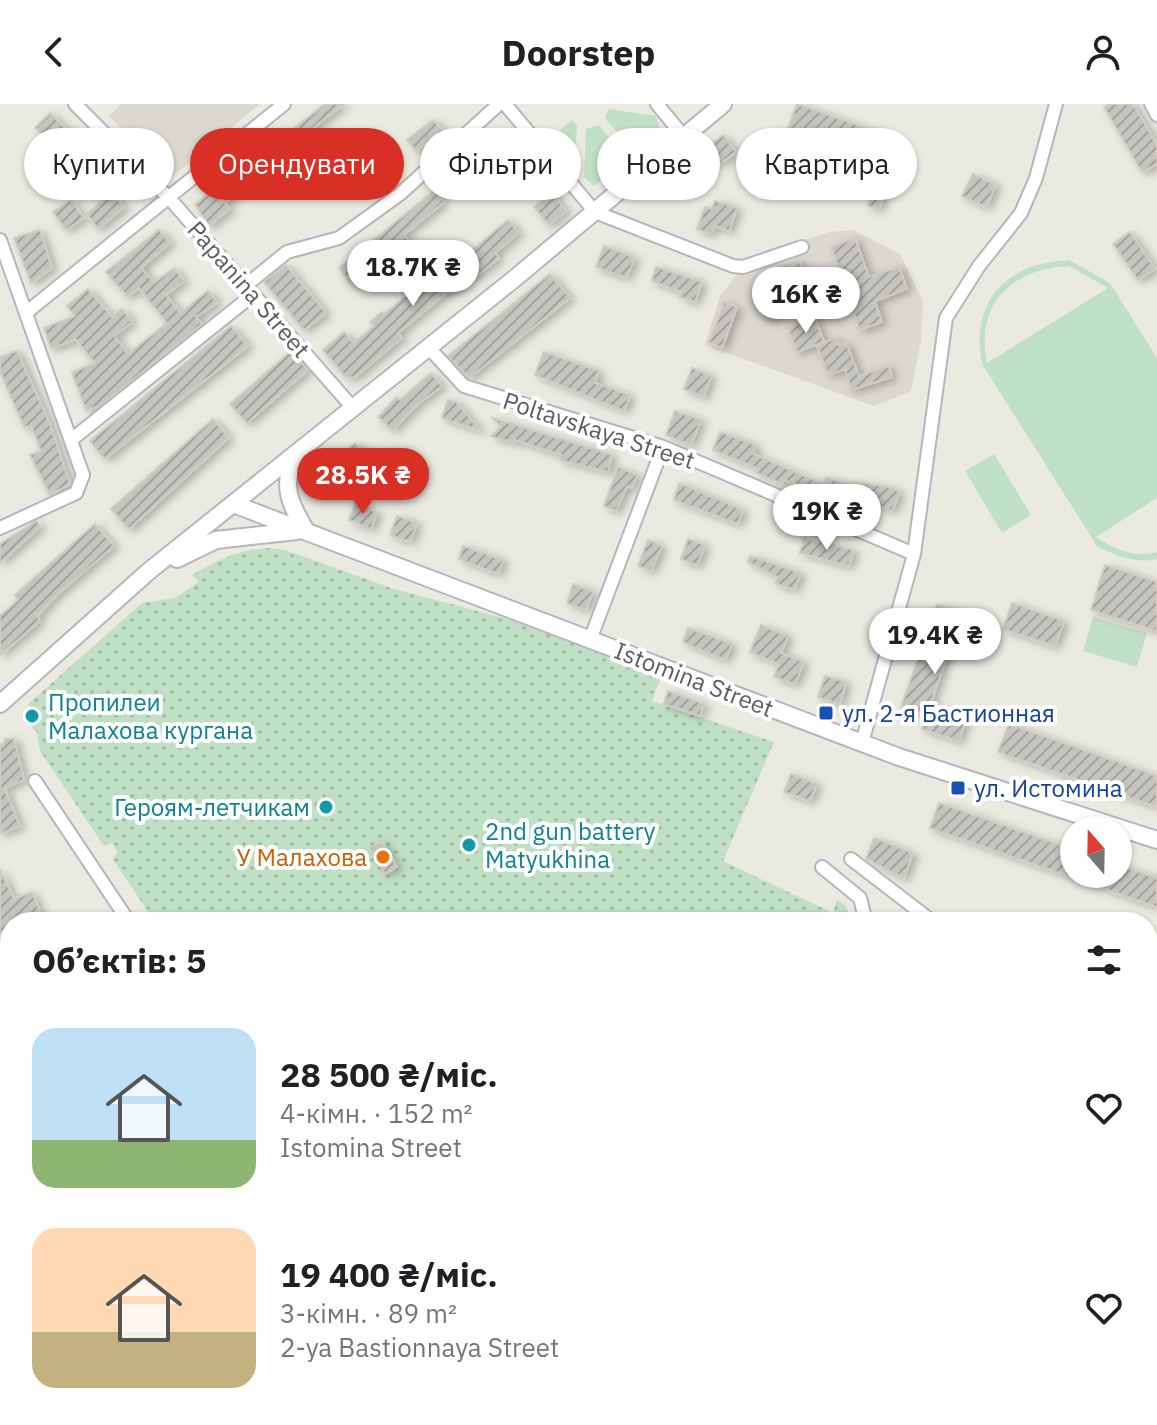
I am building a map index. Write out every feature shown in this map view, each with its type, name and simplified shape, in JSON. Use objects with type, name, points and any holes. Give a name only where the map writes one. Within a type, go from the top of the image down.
[{"type":"main road","points":[[695,128],[723,104]]},
{"type":"main road","points":[[0,704],[149,571],[236,505],[609,200]]},
{"type":"main road","points":[[149,571],[216,540],[306,531],[288,501],[287,475],[295,456]]},
{"type":"main road","name":"Istomina Street","points":[[236,505],[906,760],[1157,841]]},
{"type":"street","name":"Papanina Street","points":[[75,104],[99,128]]},
{"type":"street","points":[[174,196],[284,104]]},
{"type":"street","points":[[71,440],[249,290],[287,252],[339,238],[400,194],[502,104],[595,212],[741,267],[802,247]]},
{"type":"street","points":[[657,104],[677,128]]},
{"type":"street","points":[[862,743],[914,554],[946,318],[979,266],[1021,213],[1036,178],[1056,104]]},
{"type":"street","points":[[1151,104],[1157,115]]},
{"type":"street","points":[[27,312],[169,200]]},
{"type":"street","name":"Papanina Street","points":[[171,200],[353,408]]},
{"type":"street","points":[[0,240],[83,475],[76,493],[0,528]]},
{"type":"street","name":"Poltavskaya Street","points":[[429,348],[464,386],[663,447],[914,554]]},
{"type":"street","points":[[590,640],[663,447]]},
{"type":"street","points":[[35,781],[122,912]]},
{"type":"street","points":[[851,859],[920,912]]},
{"type":"street","points":[[822,867],[860,898],[864,912]]},
{"type":"shaded area","points":[[121,104],[260,104],[231,128],[190,128],[190,162],[174,175],[174,128],[121,128],[109,116]]},
{"type":"shaded area","points":[[853,230],[900,254],[923,302],[921,340],[911,391],[874,406],[705,345],[720,296],[749,259],[829,232]]},
{"type":"green space","points":[[609,109],[656,116],[660,128],[614,128],[605,118]]},
{"type":"green space","points":[[572,120],[577,126],[577,128],[562,128]]},
{"type":"green space","points":[[599,125],[601,128],[597,128],[597,184],[594,186],[584,177],[586,129]]},
{"type":"green space","points":[[1069,260],[1110,283],[1157,358],[1157,498],[1096,537],[1125,552],[1157,552],[1157,559],[1133,560],[1097,546],[982,364],[982,322],[997,290],[1027,269]],"holes":[[[1069,266],[1108,288],[987,363],[985,342],[992,307],[1014,282],[1030,274]]]},
{"type":"green space","points":[[994,454],[1031,515],[1002,533],[965,471]]},
{"type":"green space","points":[[257,549],[285,550],[391,588],[511,620],[661,677],[652,701],[774,742],[723,861],[831,912],[148,912],[112,858],[118,853],[112,843],[104,846],[40,751],[37,732],[32,728],[34,709],[27,705],[142,603],[175,598],[199,582],[192,575],[238,553]]},
{"type":"green space","points":[[1093,617],[1147,633],[1137,667],[1083,651]]},
{"type":"green space","points":[[837,900],[848,912],[833,912]]},
{"type":"building","points":[[325,104],[344,104],[313,128],[294,128]]},
{"type":"building","points":[[797,104],[867,128],[788,128]]},
{"type":"building","points":[[1133,104],[1157,145],[1157,164],[1142,172],[1104,107]]},
{"type":"building","points":[[50,113],[65,128],[35,128]]},
{"type":"building","points":[[433,120],[440,128],[423,128]]},
{"type":"building","points":[[420,130],[420,148],[416,151],[407,140]]},
{"type":"building","points":[[723,135],[736,152],[720,164],[720,137]]},
{"type":"building","points":[[973,174],[996,185],[986,207],[962,196]]},
{"type":"building","points":[[71,200],[84,218],[66,230],[53,212]]},
{"type":"building","points":[[103,200],[118,200],[124,207],[98,229],[87,214]]},
{"type":"building","points":[[200,200],[228,200],[225,203],[230,209],[209,226],[195,204]]},
{"type":"building","points":[[423,200],[444,202],[404,235],[409,241],[397,250],[395,247],[350,282],[339,268]]},
{"type":"building","points":[[543,200],[557,200],[566,211],[549,225],[534,207]]},
{"type":"building","points":[[869,200],[882,200],[879,209],[868,206]]},
{"type":"building","points":[[715,201],[737,208],[729,231],[715,226],[711,234],[697,229],[705,207],[712,209]]},
{"type":"building","points":[[508,220],[519,233],[495,253],[499,258],[475,277],[471,273],[398,333],[402,338],[354,378],[345,376],[323,350],[344,332],[353,343],[374,326],[370,322],[382,312],[384,314],[417,287],[422,292]]},
{"type":"building","points":[[40,230],[52,268],[31,283],[14,238]]},
{"type":"building","points":[[159,230],[170,243],[141,268],[154,283],[174,268],[184,281],[166,295],[180,313],[208,291],[217,303],[196,317],[202,324],[100,406],[86,410],[72,372],[95,363],[76,340],[51,348],[44,328],[75,316],[67,306],[88,289],[112,317],[122,309],[132,322],[114,336],[128,354],[167,323],[139,288],[128,297],[106,272]]},
{"type":"building","points":[[1130,232],[1155,269],[1138,280],[1113,244]]},
{"type":"building","points":[[855,238],[869,277],[899,267],[907,289],[875,301],[882,322],[860,330],[849,300],[808,315],[797,287],[783,292],[775,269],[799,260],[808,285],[841,273],[831,247]]},
{"type":"building","points":[[604,246],[635,258],[626,278],[596,267]]},
{"type":"building","points":[[286,265],[326,313],[304,330],[264,282]]},
{"type":"building","points":[[656,267],[702,282],[695,302],[680,297],[682,292],[652,281]]},
{"type":"building","points":[[550,274],[570,298],[469,378],[448,356]]},
{"type":"building","points":[[776,288],[784,312],[764,319],[755,295]]},
{"type":"building","points":[[724,302],[737,307],[722,348],[709,343]]},
{"type":"building","points":[[815,318],[824,342],[797,352],[788,328]]},
{"type":"building","points":[[231,326],[248,346],[105,459],[90,441]]},
{"type":"building","points":[[836,338],[839,345],[846,342],[859,376],[889,366],[892,377],[851,390],[845,369],[828,375],[817,345]]},
{"type":"building","points":[[17,351],[49,422],[70,484],[50,495],[30,455],[41,451],[31,425],[24,427],[0,371],[0,357]]},
{"type":"building","points":[[291,351],[308,370],[247,423],[230,404]]},
{"type":"building","points":[[544,352],[599,371],[595,383],[630,395],[624,411],[535,375]]},
{"type":"building","points":[[692,368],[711,376],[704,397],[684,389]]},
{"type":"building","points":[[431,373],[442,386],[417,405],[393,430],[378,417],[397,397],[400,400]]},
{"type":"building","points":[[448,400],[456,402],[481,431],[442,418]]},
{"type":"building","points":[[675,411],[701,420],[691,445],[666,435]]},
{"type":"building","points":[[493,418],[612,455],[608,472],[560,460],[561,455],[515,440],[514,443],[491,436],[501,427]]},
{"type":"building","points":[[213,419],[229,438],[129,529],[111,509]]},
{"type":"building","points":[[720,432],[756,445],[753,454],[823,484],[826,477],[852,486],[853,483],[886,486],[900,492],[892,511],[868,501],[867,505],[843,500],[784,480],[782,484],[757,473],[759,469],[713,450]]},
{"type":"building","points":[[355,443],[371,462],[350,479],[335,461]]},
{"type":"building","points":[[618,467],[637,475],[632,488],[627,486],[616,511],[604,506]]},
{"type":"building","points":[[679,483],[743,510],[738,524],[674,500]]},
{"type":"building","points":[[355,504],[377,512],[371,529],[349,520]]},
{"type":"building","points":[[397,516],[417,523],[410,542],[390,535]]},
{"type":"building","points":[[36,521],[41,526],[0,563],[0,544]]},
{"type":"building","points":[[95,524],[114,546],[58,594],[37,616],[40,621],[0,655],[0,616],[18,600],[15,595]]},
{"type":"building","points":[[804,538],[854,550],[849,566],[800,553]]},
{"type":"building","points":[[688,539],[705,545],[697,566],[681,559]]},
{"type":"building","points":[[648,540],[662,546],[651,571],[638,566]]},
{"type":"building","points":[[463,546],[503,560],[498,574],[459,559]]},
{"type":"building","points":[[750,556],[801,573],[794,590],[775,583],[778,577],[748,562]]},
{"type":"building","points":[[1105,565],[1157,582],[1157,631],[1091,610]]},
{"type":"building","points":[[573,584],[593,592],[586,610],[567,603]]},
{"type":"building","points":[[1012,603],[1064,621],[1055,646],[1003,629]]},
{"type":"building","points":[[937,605],[962,614],[930,705],[967,717],[959,741],[922,729],[927,716],[901,707]]},
{"type":"building","points":[[761,625],[788,636],[781,653],[804,662],[795,684],[774,677],[779,664],[750,652]]},
{"type":"building","points":[[688,628],[732,644],[725,660],[683,642]]},
{"type":"building","points":[[825,676],[846,682],[840,704],[818,697]]},
{"type":"building","points":[[668,691],[704,704],[700,716],[664,704]]},
{"type":"building","points":[[1009,724],[1157,776],[1157,807],[998,752]]},
{"type":"building","points":[[5,739],[14,739],[24,780],[4,788],[20,826],[0,834],[0,744],[4,745]]},
{"type":"building","points":[[791,774],[817,784],[810,801],[784,792]]},
{"type":"building","points":[[939,803],[1060,845],[1060,873],[930,828]]},
{"type":"building","points":[[874,838],[913,853],[904,878],[866,859]]},
{"type":"building","name":"У Малахова","points":[[382,841],[397,867],[385,874],[370,848]]},
{"type":"building","points":[[0,869],[14,899],[32,892],[40,912],[0,912]]},
{"type":"building","points":[[1132,870],[1157,878],[1157,907],[1102,888],[1132,888]]},
{"type":"place","name":"ул. 2-я Бастионная","points":[[826,713]]},
{"type":"place","name":"Пропилеи Малахова кургана","points":[[32,716]]},
{"type":"place","name":"ул. Истомина","points":[[958,788]]},
{"type":"place","name":"Героям-летчикам","points":[[326,807]]},
{"type":"place","name":"2nd gun battery Matyukhina","points":[[469,845]]},
{"type":"place","name":"У Малахова","points":[[383,857]]}]
